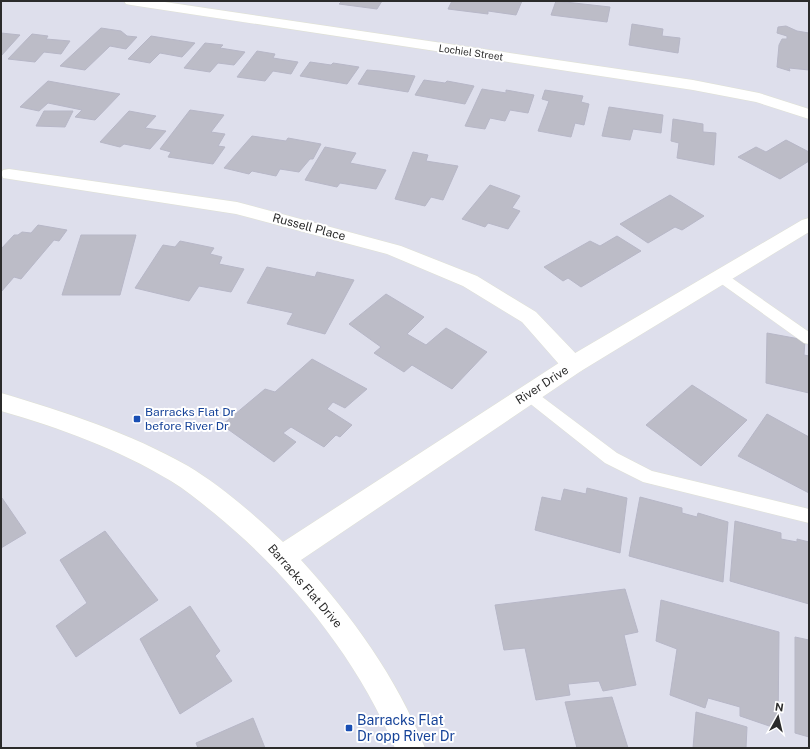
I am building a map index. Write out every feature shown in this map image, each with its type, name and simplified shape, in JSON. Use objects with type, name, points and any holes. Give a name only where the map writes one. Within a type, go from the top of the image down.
[{"type":"street","name":"Lochiel Street","points":[[131,1],[693,85],[759,98],[809,114]]},
{"type":"street","name":"Russell Place","points":[[9,174],[237,208],[394,250],[470,281],[529,317],[573,365]]},
{"type":"street","name":"River Drive","points":[[282,557],[573,365],[809,224]]},
{"type":"street","name":"Barracks Flat Drive","points":[[1,402],[106,438],[176,471],[240,518],[282,557],[340,625],[388,700],[410,748]]},
{"type":"lane","points":[[721,277],[809,338]]},
{"type":"lane","points":[[528,394],[610,458],[649,477],[809,516]]},
{"type":"building","points":[[342,1],[382,1],[377,9],[339,4]]},
{"type":"building","points":[[452,1],[522,1],[516,15],[488,11],[488,14],[448,9]]},
{"type":"building","points":[[556,1],[610,7],[607,22],[551,15]]},
{"type":"building","points":[[632,24],[663,29],[662,36],[680,38],[678,53],[629,45]]},
{"type":"building","points":[[786,26],[797,31],[809,33],[809,70],[789,68],[790,71],[777,67],[779,45],[782,39],[787,39],[787,36],[777,33],[778,27]]},
{"type":"building","points":[[101,28],[121,31],[127,36],[137,37],[126,49],[110,46],[85,70],[60,66]]},
{"type":"building","points":[[1,33],[20,35],[1,56]]},
{"type":"building","points":[[32,34],[48,36],[46,39],[70,41],[61,54],[44,52],[35,62],[8,59]]},
{"type":"building","points":[[151,36],[195,43],[182,57],[160,53],[150,63],[128,59]]},
{"type":"building","points":[[205,43],[223,45],[220,48],[245,52],[234,65],[218,63],[210,72],[184,68]]},
{"type":"building","points":[[257,51],[275,54],[273,58],[298,62],[291,74],[273,71],[265,81],[237,77]]},
{"type":"building","points":[[310,62],[331,65],[333,63],[359,67],[347,84],[300,76]]},
{"type":"building","points":[[367,70],[415,76],[408,92],[358,84]]},
{"type":"building","points":[[424,80],[445,83],[447,81],[474,86],[465,104],[415,95]]},
{"type":"building","points":[[48,81],[120,94],[95,120],[75,117],[82,110],[48,103],[39,111],[20,107]]},
{"type":"building","points":[[482,89],[506,93],[506,90],[534,95],[528,113],[510,110],[505,121],[490,118],[485,129],[465,126]]},
{"type":"building","points":[[545,90],[583,96],[581,102],[589,104],[584,125],[575,123],[571,137],[538,131],[549,101],[542,99]]},
{"type":"building","points":[[609,107],[663,115],[661,133],[633,129],[630,140],[602,136]]},
{"type":"building","points":[[190,110],[224,115],[211,132],[225,134],[218,146],[225,147],[213,164],[168,157],[171,152],[160,149]]},
{"type":"building","points":[[44,111],[73,111],[65,127],[36,126]]},
{"type":"building","points":[[129,111],[156,116],[145,128],[166,131],[150,149],[124,144],[120,147],[100,142]]},
{"type":"building","points":[[673,119],[703,124],[703,132],[716,133],[714,165],[677,158],[679,143],[671,141]]},
{"type":"building","points":[[252,136],[286,141],[288,138],[321,144],[313,159],[310,159],[299,172],[280,169],[276,176],[252,171],[249,174],[224,168]]},
{"type":"building","points":[[786,140],[809,152],[809,161],[780,179],[738,157],[756,147],[766,152]]},
{"type":"building","points":[[325,147],[356,153],[350,163],[386,170],[376,189],[340,183],[337,187],[305,180]]},
{"type":"building","points":[[413,152],[428,155],[426,161],[458,166],[443,200],[431,197],[425,206],[395,199]]},
{"type":"building","points":[[490,185],[520,196],[512,208],[520,211],[508,229],[488,223],[485,227],[462,219]]},
{"type":"building","points":[[670,195],[704,216],[682,230],[675,227],[648,243],[620,224]]},
{"type":"building","points":[[38,225],[67,230],[59,241],[54,240],[21,279],[14,277],[1,292],[1,249],[14,235],[18,235],[22,232],[31,233]]},
{"type":"building","points":[[81,235],[136,235],[120,295],[62,295]]},
{"type":"building","points":[[617,236],[641,251],[581,287],[568,278],[563,281],[544,267],[590,241],[600,246]]},
{"type":"building","points":[[180,241],[214,248],[210,254],[222,257],[219,264],[244,269],[231,292],[199,286],[189,301],[135,288],[163,245],[175,247]]},
{"type":"building","points":[[267,267],[315,277],[317,272],[354,280],[325,334],[287,324],[293,313],[247,303]]},
{"type":"building","points":[[386,294],[424,317],[407,334],[426,345],[446,328],[487,352],[452,389],[412,365],[404,372],[374,353],[381,347],[349,324]]},
{"type":"building","points":[[767,333],[805,340],[804,355],[809,356],[809,393],[766,383]]},
{"type":"building","points":[[312,359],[367,389],[345,408],[333,402],[327,409],[352,425],[340,437],[336,435],[324,447],[291,427],[283,433],[296,442],[274,462],[222,425],[265,389],[275,392]]},
{"type":"building","points":[[692,385],[747,420],[701,466],[646,425]]},
{"type":"building","points":[[767,414],[809,437],[809,493],[738,456]]},
{"type":"building","points":[[587,488],[627,498],[620,553],[535,530],[542,497],[561,501],[564,489],[586,494]]},
{"type":"building","points":[[640,497],[682,508],[682,513],[697,517],[698,513],[728,522],[723,582],[629,556]]},
{"type":"building","points":[[2,498],[26,533],[1,548],[1,499]]},
{"type":"building","points":[[735,521],[781,533],[781,539],[797,542],[797,539],[809,542],[809,604],[730,581]]},
{"type":"building","points":[[105,531],[158,600],[76,657],[56,626],[87,603],[60,560]]},
{"type":"building","points":[[625,589],[638,632],[624,635],[636,685],[603,691],[599,681],[568,684],[570,695],[536,700],[525,648],[504,650],[495,605]]},
{"type":"building","points":[[661,600],[779,632],[778,729],[740,716],[740,707],[708,698],[705,708],[670,695],[677,649],[656,641]]},
{"type":"building","points":[[190,606],[220,651],[215,656],[232,681],[180,714],[140,639]]},
{"type":"building","points":[[795,637],[809,640],[809,737],[795,733]]},
{"type":"building","points":[[612,697],[628,748],[577,748],[565,702]]},
{"type":"building","points":[[696,712],[747,727],[746,748],[693,748]]},
{"type":"building","points":[[253,718],[265,748],[198,748],[196,743]]},
{"type":"place","name":"Barracks Flat Dr before River Dr","points":[[137,419]]},
{"type":"place","name":"Barracks Flat Dr opp River Dr","points":[[349,728]]}]
